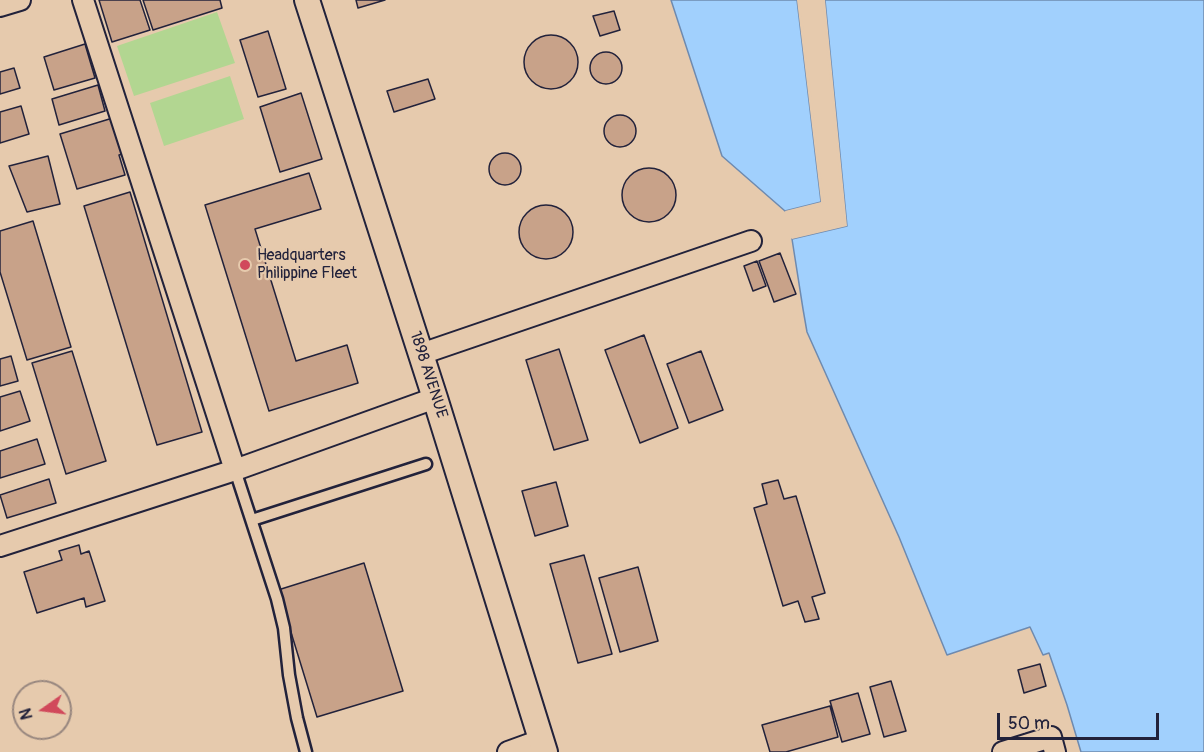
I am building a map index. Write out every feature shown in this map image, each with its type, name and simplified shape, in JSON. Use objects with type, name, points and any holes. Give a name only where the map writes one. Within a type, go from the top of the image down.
[{"type":"street","points":[[0,6],[20,0]]},
{"type":"street","points":[[83,0],[235,470]]},
{"type":"street","name":"1898 AVENUE","points":[[307,0],[435,398],[543,746]]},
{"type":"street","points":[[421,354],[751,241]]},
{"type":"street","points":[[0,546],[235,470],[435,398]]},
{"type":"street","points":[[1003,752],[1051,737],[1055,752]]},
{"type":"street","points":[[508,752],[543,746]]},
{"type":"lane","points":[[252,520],[426,464]]},
{"type":"lane","points":[[235,470],[284,628],[289,675],[306,752]]},
{"type":"green space","points":[[217,12],[235,63],[134,96],[117,46]]},
{"type":"green space","points":[[230,76],[244,119],[164,146],[150,103]]},
{"type":"water","points":[[671,0],[797,0],[821,202],[785,211],[722,156]]},
{"type":"water","points":[[825,0],[1204,0],[1204,752],[1081,752],[1049,653],[1043,655],[1030,627],[947,655],[899,537],[807,332],[792,239],[847,226]]},
{"type":"pier","points":[[797,0],[800,0],[824,202],[822,205],[786,214],[785,211],[821,202]]},
{"type":"pier","points":[[822,0],[825,0],[847,226],[792,239],[791,236],[844,224]]},
{"type":"building","points":[[99,0],[140,0],[150,30],[112,42]]},
{"type":"building","points":[[143,0],[220,0],[222,8],[153,30]]},
{"type":"building","points":[[356,0],[385,0],[358,8]]},
{"type":"building","points":[[614,11],[620,30],[600,36],[593,16]]},
{"type":"building","points":[[268,31],[286,89],[258,97],[240,40]]},
{"type":"building","points":[[551,35],[561,37],[570,43],[576,52],[578,62],[576,72],[570,81],[561,87],[551,89],[541,87],[532,81],[526,72],[524,62],[526,52],[532,43],[541,37]]},
{"type":"building","points":[[85,44],[95,78],[54,90],[44,57]]},
{"type":"building","points":[[606,52],[617,57],[622,68],[617,79],[606,84],[595,79],[590,68],[595,57]]},
{"type":"building","points":[[14,68],[20,88],[0,94],[0,72]]},
{"type":"building","points":[[428,79],[435,99],[394,112],[387,91]]},
{"type":"building","points":[[98,85],[105,111],[59,125],[52,99]]},
{"type":"building","points":[[301,93],[322,159],[280,172],[260,107]]},
{"type":"building","points":[[21,106],[29,134],[0,143],[0,112]]},
{"type":"building","points":[[620,115],[631,120],[636,131],[631,142],[620,147],[609,142],[604,131],[609,120]]},
{"type":"building","points":[[116,117],[127,153],[119,155],[125,175],[77,189],[60,134]]},
{"type":"building","points":[[505,153],[516,158],[521,169],[516,180],[505,185],[494,180],[489,169],[494,158]]},
{"type":"building","points":[[48,156],[60,204],[27,212],[9,166]]},
{"type":"building","points":[[649,168],[659,170],[668,176],[674,185],[676,195],[674,205],[668,214],[659,220],[649,222],[639,220],[630,214],[624,205],[622,195],[624,185],[630,176],[639,170]]},
{"type":"building","name":"Headquarters Philippine Fleet","points":[[309,173],[321,209],[255,229],[296,361],[347,345],[358,383],[269,411],[205,205]]},
{"type":"building","points":[[130,192],[202,432],[157,445],[84,206]]},
{"type":"building","points":[[546,205],[556,207],[565,213],[571,222],[573,232],[571,242],[565,251],[556,257],[546,259],[536,257],[527,251],[521,242],[519,232],[521,222],[527,213],[536,207]]},
{"type":"building","points":[[33,221],[71,347],[27,360],[0,272],[0,231]]},
{"type":"building","points":[[780,253],[796,294],[774,302],[759,261]]},
{"type":"building","points":[[757,261],[766,286],[753,291],[744,266]]},
{"type":"building","points":[[644,335],[678,428],[640,443],[605,350]]},
{"type":"building","points":[[559,349],[588,440],[554,450],[526,360]]},
{"type":"building","points":[[72,351],[106,461],[66,474],[32,363]]},
{"type":"building","points":[[701,351],[723,410],[689,423],[667,364]]},
{"type":"building","points":[[11,356],[18,381],[0,386],[0,359]]},
{"type":"building","points":[[20,391],[30,421],[0,431],[0,397]]},
{"type":"building","points":[[37,439],[45,464],[0,478],[0,451]]},
{"type":"building","points":[[49,479],[56,503],[7,518],[0,495]]},
{"type":"building","points":[[778,480],[784,499],[796,496],[825,593],[812,597],[819,619],[805,622],[798,601],[783,606],[754,508],[767,504],[762,484]]},
{"type":"building","points":[[556,482],[568,526],[535,536],[522,491]]},
{"type":"building","points":[[79,545],[81,554],[89,551],[105,601],[86,607],[84,598],[37,613],[24,572],[62,560],[59,551]]},
{"type":"building","points":[[584,555],[612,654],[578,663],[550,564]]},
{"type":"building","points":[[364,563],[403,691],[317,717],[278,590]]},
{"type":"building","points":[[638,567],[658,641],[620,652],[599,578]]},
{"type":"building","points":[[1040,664],[1046,686],[1024,693],[1018,670]]},
{"type":"building","points":[[891,681],[906,731],[884,737],[870,687]]},
{"type":"building","points":[[858,693],[870,734],[842,742],[830,701]]},
{"type":"building","points":[[830,706],[838,737],[786,752],[770,752],[762,725]]},
{"type":"place","name":"Headquarters Philippine Fleet","points":[[245,265]]}]
